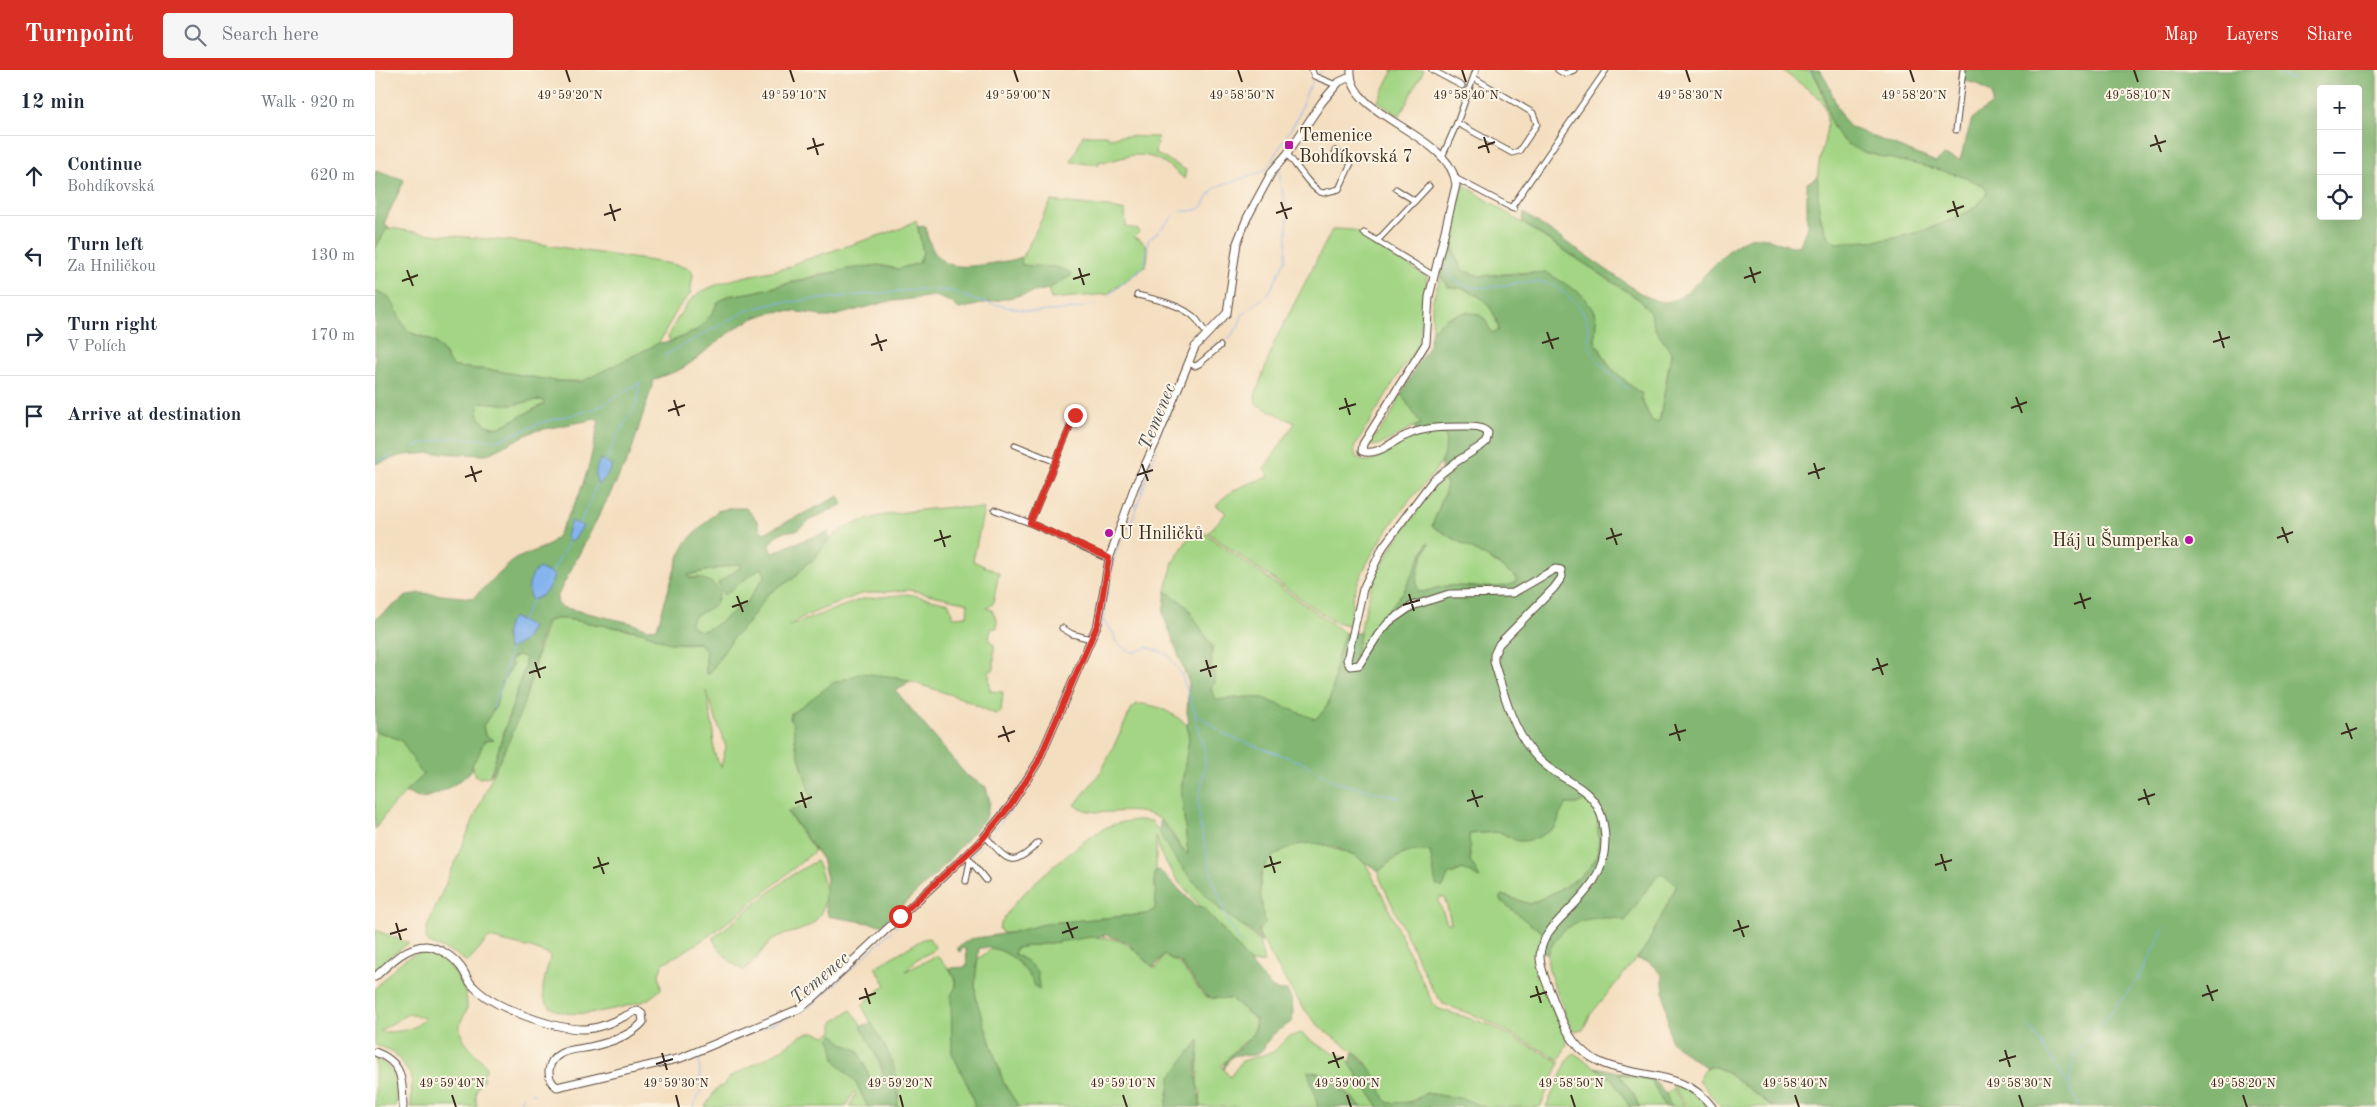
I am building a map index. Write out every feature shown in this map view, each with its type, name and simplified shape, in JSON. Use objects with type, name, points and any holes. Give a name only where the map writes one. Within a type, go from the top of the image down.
[{"type":"street","points":[[1312,70],[1316,77],[1336,85]]},
{"type":"street","points":[[1433,70],[1462,86]]},
{"type":"street","points":[[1442,157],[1457,124],[1477,70]]},
{"type":"street","points":[[1558,70],[1565,74],[1574,70]]},
{"type":"street","points":[[1455,178],[1513,209],[1606,70]]},
{"type":"street","points":[[1957,130],[1963,70]]},
{"type":"street","points":[[375,977],[409,950],[428,946],[442,951],[459,965],[472,986],[483,996],[543,1022],[584,1029],[605,1025],[634,1012],[638,1011],[642,1014],[643,1022],[637,1029],[593,1047],[566,1052],[554,1060],[549,1072],[552,1082],[557,1087],[681,1058],[799,1009],[813,999],[968,858],[987,837],[1010,806],[1038,762],[1098,623],[1109,558],[1134,488],[1191,364],[1195,346],[1206,333],[1218,325],[1227,313],[1237,243],[1247,218],[1268,177],[1287,154],[1336,85],[1351,73],[1355,88],[1363,97],[1394,123],[1423,140],[1442,157],[1452,169],[1455,178],[1455,195],[1429,297],[1426,343],[1363,444],[1362,451],[1371,453],[1403,436],[1433,427],[1481,428],[1488,433],[1488,438],[1481,446],[1433,480],[1383,547],[1363,589],[1347,660],[1350,666],[1359,665],[1378,635],[1389,622],[1402,612],[1423,601],[1449,594],[1513,593],[1555,569],[1561,570],[1562,577],[1554,588],[1503,639],[1494,655],[1494,662],[1511,711],[1529,748],[1549,768],[1589,793],[1596,803],[1604,826],[1603,854],[1597,876],[1590,888],[1547,934],[1541,956],[1542,969],[1565,1027],[1574,1042],[1589,1056],[1598,1062],[1622,1070],[1675,1080],[1696,1090],[1712,1107]]},
{"type":"street","points":[[1457,124],[1512,153],[1519,150],[1537,124],[1533,112],[1474,78]]},
{"type":"street","points":[[1287,154],[1312,187],[1323,193],[1339,189],[1352,161],[1335,151]]},
{"type":"street","points":[[1377,241],[1429,186]]},
{"type":"street","points":[[1396,189],[1415,200]]},
{"type":"street","points":[[1364,233],[1434,276]]},
{"type":"street","points":[[1137,295],[1166,302],[1186,312],[1196,318],[1206,333]]},
{"type":"street","points":[[1191,364],[1220,346]]},
{"type":"street","points":[[1030,523],[1075,415]]},
{"type":"street","points":[[1015,445],[1055,462]]},
{"type":"street","points":[[995,510],[1030,523],[1109,558]]},
{"type":"street","points":[[1062,628],[1072,634],[1091,639]]},
{"type":"street","points":[[987,837],[1001,855],[1008,858],[1018,858],[1028,853],[1038,843]]},
{"type":"street","points":[[968,858],[986,880]]},
{"type":"street","points":[[966,882],[968,858]]},
{"type":"street","points":[[375,1052],[386,1056],[398,1068],[402,1082],[403,1107]]},
{"type":"green space","points":[[1393,70],[1424,70],[1399,117],[1378,101]]},
{"type":"green space","points":[[1781,70],[1811,71],[1823,94],[1833,126],[1839,136],[1848,144],[1873,155],[1929,167],[1967,178],[1980,184],[1987,191],[1983,200],[1974,208],[1932,228],[1887,239],[1836,243],[1825,230],[1819,210],[1817,189],[1819,162],[1827,127],[1825,109],[1819,98]]},
{"type":"green space","points":[[1810,70],[1820,70],[1842,117],[1852,128],[1936,162],[1943,155],[1960,160],[1972,119],[1992,104],[1992,94],[1977,84],[1958,79],[1959,70],[2377,70],[2377,1107],[1773,1107],[1731,1075],[1716,1067],[1706,1067],[1670,1040],[1662,975],[1649,962],[1637,959],[1646,947],[1677,885],[1665,875],[1657,875],[1625,921],[1617,918],[1595,918],[1578,922],[1564,930],[1548,953],[1536,952],[1543,932],[1531,925],[1499,899],[1502,895],[1530,904],[1567,886],[1591,866],[1598,852],[1598,826],[1594,810],[1586,800],[1576,804],[1566,804],[1560,814],[1556,827],[1537,838],[1517,841],[1500,832],[1469,834],[1470,860],[1480,878],[1463,869],[1448,875],[1443,888],[1436,885],[1430,852],[1409,852],[1396,858],[1379,871],[1356,857],[1322,844],[1309,843],[1284,850],[1269,860],[1261,875],[1260,892],[1265,924],[1258,931],[1262,943],[1252,932],[1226,914],[1205,894],[1185,872],[1163,839],[1160,830],[1161,819],[1182,850],[1188,854],[1181,790],[1189,739],[1187,712],[1189,683],[1163,614],[1166,591],[1186,605],[1212,646],[1210,671],[1215,672],[1215,683],[1210,686],[1217,700],[1248,697],[1263,698],[1315,719],[1326,707],[1332,692],[1337,660],[1345,633],[1361,633],[1354,656],[1358,655],[1369,633],[1404,591],[1427,543],[1429,543],[1421,561],[1418,574],[1417,587],[1419,592],[1446,586],[1493,587],[1510,585],[1516,582],[1516,577],[1493,561],[1432,526],[1447,483],[1442,480],[1441,463],[1445,453],[1446,436],[1427,433],[1415,437],[1415,426],[1421,424],[1401,394],[1429,345],[1432,330],[1447,318],[1466,312],[1478,314],[1484,318],[1492,333],[1499,330],[1493,312],[1482,299],[1467,290],[1449,287],[1441,276],[1452,230],[1454,254],[1462,270],[1479,276],[1546,272],[1580,293],[1593,309],[1596,319],[1595,341],[1605,359],[1611,368],[1638,392],[1642,393],[1641,399],[1652,421],[1659,423],[1671,352],[1655,329],[1650,313],[1640,300],[1522,222],[1524,213],[1640,293],[1655,300],[1665,302],[1676,299],[1687,292],[1731,249],[1743,241],[1761,237],[1789,246],[1800,245],[1807,227],[1807,183],[1818,177],[1819,213],[1825,231],[1829,238],[1836,243],[1887,239],[1932,228],[1974,208],[1983,200],[1987,191],[1980,184],[1966,178],[1929,167],[1873,155],[1847,143],[1832,125],[1823,92]]},
{"type":"green space","points":[[1083,135],[1106,135],[1110,138],[1119,136],[1158,137],[1155,153],[1186,170],[1184,179],[1171,167],[1149,156],[1133,155],[1109,161],[1099,161],[1099,165],[1071,162]]},
{"type":"green space","points":[[375,171],[403,179],[404,181],[385,221],[385,225],[390,228],[386,230],[375,249]]},
{"type":"green space","points":[[1464,185],[1640,300],[1650,313],[1655,329],[1671,352],[1659,423],[1652,421],[1638,392],[1611,368],[1595,341],[1596,319],[1593,309],[1580,293],[1531,272],[1479,276],[1462,270],[1454,248],[1453,228]]},
{"type":"green space","points":[[1051,201],[1108,207],[1125,211],[1126,227],[1138,229],[1139,232],[1134,237],[1146,245],[1148,256],[1146,266],[1107,294],[1051,299],[1048,289],[1071,275],[1022,265],[1020,262]]},
{"type":"green space","points":[[916,220],[923,252],[919,263],[898,269],[878,265],[822,274],[754,292],[727,296],[718,302],[712,314],[696,331],[670,342],[668,336],[684,308],[700,293],[711,287],[738,278],[790,267],[795,263],[902,228]]},
{"type":"green space","points":[[925,226],[934,252],[941,260],[949,264],[958,266],[981,265],[1021,257],[1022,265],[1056,267],[1070,272],[1072,275],[1048,289],[959,309],[951,302],[935,296],[886,302],[830,317],[781,311],[770,313],[736,328],[686,366],[654,380],[630,455],[558,595],[557,602],[561,607],[631,623],[648,629],[657,628],[679,555],[687,541],[717,511],[731,508],[746,508],[756,519],[761,531],[764,533],[839,496],[843,504],[810,520],[797,530],[778,535],[772,540],[770,545],[772,554],[790,545],[828,532],[829,539],[812,562],[808,562],[794,578],[768,594],[747,624],[733,638],[709,674],[706,674],[706,651],[700,643],[669,643],[642,632],[566,619],[555,619],[547,622],[541,636],[524,702],[508,743],[490,776],[525,666],[525,657],[517,655],[511,659],[512,667],[502,682],[496,706],[483,726],[485,735],[494,740],[484,741],[478,756],[472,764],[472,770],[455,784],[434,795],[420,798],[405,792],[424,775],[401,740],[375,731],[375,619],[408,595],[421,593],[473,598],[515,559],[549,545],[558,535],[579,495],[589,466],[599,421],[596,419],[534,431],[486,455],[433,453],[403,455],[375,464],[375,292],[382,293],[388,297],[405,328],[413,334],[435,342],[455,367],[492,370],[555,381],[581,382],[659,343],[670,342],[696,331],[712,314],[718,302],[727,296],[754,292],[848,269],[878,265],[898,269],[919,263],[923,252],[918,227]],"holes":[[[543,400],[544,404],[500,427],[486,425],[478,414],[478,406],[482,402],[511,405]],[[741,563],[741,567],[718,583],[724,595],[759,569],[763,569],[765,576],[744,606],[739,606],[714,626],[701,630],[695,629],[691,623],[693,617],[715,605],[720,592],[714,584],[703,579],[689,578],[688,575]],[[513,617],[531,627],[524,641]]]},
{"type":"green space","points":[[386,229],[421,233],[533,243],[672,264],[691,269],[693,275],[690,294],[678,308],[659,343],[585,381],[555,381],[492,370],[455,367],[450,364],[444,352],[430,339],[409,332],[380,292],[375,292],[375,249]]},
{"type":"green space","points":[[1332,230],[1354,230],[1427,277],[1422,303],[1420,344],[1401,370],[1354,448],[1356,457],[1364,461],[1372,461],[1403,441],[1429,432],[1444,434],[1447,442],[1442,460],[1393,523],[1363,571],[1353,596],[1351,626],[1332,621],[1208,533],[1226,513],[1216,505],[1222,499],[1240,487],[1269,477],[1264,469],[1295,423],[1256,404],[1255,396],[1274,343]]},
{"type":"green space","points":[[1441,276],[1448,287],[1467,290],[1482,299],[1493,312],[1499,331],[1492,333],[1484,318],[1466,312],[1445,321],[1432,330],[1432,302]]},
{"type":"green space","points":[[1401,394],[1421,424],[1383,443],[1372,446],[1371,442],[1389,419]]},
{"type":"green space","points":[[543,400],[544,404],[500,427],[486,425],[478,414],[478,405],[483,402],[511,405]]},
{"type":"green space","points":[[1442,480],[1447,483],[1446,489],[1432,526],[1493,561],[1517,578],[1516,582],[1510,585],[1493,587],[1446,586],[1419,592],[1417,587],[1418,574],[1421,561],[1429,544],[1404,591],[1369,633],[1358,655],[1353,656],[1373,581],[1395,542],[1435,486]]},
{"type":"green space","points":[[952,507],[984,509],[973,561],[999,573],[993,604],[986,608],[992,610],[997,620],[997,628],[991,629],[989,638],[994,645],[994,669],[989,672],[990,691],[1003,692],[1001,712],[997,715],[961,698],[897,677],[798,709],[791,713],[790,719],[793,724],[796,746],[812,800],[809,804],[787,812],[815,851],[723,926],[684,952],[663,963],[659,973],[661,989],[644,1001],[618,1008],[586,1013],[557,1011],[548,1004],[543,993],[550,955],[531,948],[489,938],[467,962],[456,954],[429,943],[426,938],[427,927],[516,721],[547,622],[555,619],[566,619],[642,632],[682,644],[700,643],[706,651],[706,673],[709,674],[733,638],[747,624],[768,594],[794,578],[808,562],[812,562],[829,540],[840,531],[854,524],[887,515]],"holes":[[[910,590],[968,603],[967,616],[953,617],[949,603],[908,594],[862,599],[789,626],[803,617],[860,594]],[[706,691],[726,747],[721,767],[714,753],[713,728]]]},
{"type":"green space","points":[[1196,527],[1345,633],[1337,660],[1332,692],[1326,707],[1315,719],[1248,697],[1217,700],[1212,693],[1212,646],[1166,591],[1173,562]]},
{"type":"green space","points":[[742,563],[741,567],[718,583],[724,594],[759,569],[763,569],[765,576],[753,594],[742,607],[718,624],[706,630],[698,631],[695,629],[691,623],[693,617],[717,602],[720,592],[699,577],[692,578],[688,575]]},
{"type":"green space","points":[[517,655],[525,657],[525,666],[490,776],[480,778],[475,775],[472,764],[478,756],[484,741],[494,740],[485,735],[483,726],[496,706],[502,682],[512,667],[511,659]]},
{"type":"green space","points":[[861,673],[897,677],[910,682],[896,691],[966,775],[986,787],[990,802],[986,817],[937,873],[881,925],[828,916],[824,895],[827,879],[822,859],[787,811],[809,804],[812,800],[796,746],[793,724],[790,720],[791,714],[833,683]]},
{"type":"green space","points":[[1137,704],[1150,705],[1163,710],[1187,725],[1189,739],[1181,790],[1187,854],[1163,821],[1158,818],[1137,812],[1093,812],[1075,805],[1102,770],[1132,708]]},
{"type":"green space","points":[[375,731],[401,740],[425,775],[389,809],[375,829]]},
{"type":"green space","points":[[1586,800],[1597,817],[1598,848],[1596,858],[1591,866],[1567,886],[1530,904],[1502,895],[1506,905],[1544,932],[1536,952],[1536,962],[1566,1037],[1567,1043],[1560,1060],[1482,1018],[1443,1004],[1431,987],[1380,879],[1379,871],[1402,855],[1409,852],[1422,851],[1430,852],[1442,887],[1448,875],[1463,869],[1479,877],[1470,861],[1469,834],[1500,832],[1511,838],[1560,814],[1566,804],[1576,804]],"holes":[[[1442,897],[1445,898],[1451,923],[1447,923],[1438,900]]]},
{"type":"green space","points":[[1152,821],[1187,874],[1221,911],[1224,909],[1259,941],[1264,962],[1249,963],[1226,937],[1223,929],[1179,883],[1160,853],[1156,835],[1156,905],[1154,910],[1147,914],[1050,923],[1010,933],[1002,933],[999,928],[1015,903],[1062,858],[1105,828],[1121,822]]},
{"type":"green space","points":[[1298,843],[1318,843],[1363,859],[1380,890],[1433,1004],[1439,1009],[1488,1024],[1560,1062],[1540,1107],[1484,1107],[1464,1099],[1426,1093],[1408,1102],[1397,1104],[1387,1102],[1363,1059],[1320,1027],[1307,1012],[1292,991],[1259,935],[1258,931],[1265,924],[1260,888],[1263,870],[1273,856]]},
{"type":"green space","points":[[816,861],[823,879],[825,898],[823,907],[813,923],[798,931],[782,935],[770,941],[752,963],[743,970],[735,965],[725,956],[713,938],[790,876]]},
{"type":"green space","points":[[1159,870],[1196,906],[1203,907],[1270,986],[1279,991],[1287,991],[1293,1006],[1292,1022],[1272,1036],[1259,1053],[1235,1056],[1227,1062],[1224,1070],[1228,1058],[1252,1035],[1256,1019],[1231,999],[1212,998],[1205,995],[1180,962],[1163,955],[1154,968],[1127,942],[1106,935],[1016,948],[1014,954],[1028,962],[1037,971],[1039,989],[1022,966],[1010,955],[996,949],[979,948],[975,983],[976,999],[1004,1084],[1019,1107],[975,1107],[970,1090],[952,1053],[951,995],[956,987],[955,978],[949,968],[967,967],[966,949],[962,948],[960,952],[958,947],[970,939],[1010,933],[1049,923],[1147,914],[1154,910],[1156,905],[1154,872]]},
{"type":"green space","points":[[1665,874],[1677,885],[1646,947],[1590,1015],[1583,1030],[1576,1031],[1567,1019],[1548,965],[1548,952],[1552,942],[1569,927],[1592,918],[1615,918],[1625,921],[1657,875]]},
{"type":"green space","points":[[375,930],[409,943],[388,958],[375,971]]},
{"type":"green space","points":[[1088,937],[1111,939],[1126,944],[1154,968],[1157,968],[1164,955],[1180,964],[1204,996],[1231,999],[1255,1019],[1254,1034],[1234,1051],[1221,1066],[1230,1077],[1242,1061],[1273,1052],[1288,1037],[1301,1033],[1316,1044],[1346,1058],[1379,1107],[1362,1107],[1330,1079],[1323,1075],[1309,1072],[1318,1107],[1200,1107],[1201,1092],[1197,1085],[1199,1040],[1171,1077],[1166,1107],[1019,1107],[1004,1084],[976,999],[977,960],[994,947],[1016,959],[1039,988],[1034,971],[1014,953],[1016,948]]},
{"type":"green space","points":[[929,938],[935,947],[933,951],[917,959],[906,971],[936,956],[947,965],[952,973],[956,987],[952,1053],[970,1090],[975,1107],[897,1107],[900,1088],[884,1046],[862,1006],[886,985],[875,967],[923,939]]},
{"type":"green space","points":[[422,952],[434,954],[447,963],[462,985],[467,1008],[460,1024],[461,1035],[467,1045],[487,1067],[482,1074],[484,1079],[476,1092],[477,1107],[411,1107],[412,1077],[394,1052],[375,1045],[375,989],[396,966],[415,954]],"holes":[[[408,1014],[425,1018],[411,1028],[381,1032],[381,1030]]]},
{"type":"green space","points":[[851,1010],[866,1032],[876,1052],[882,1071],[882,1082],[875,1090],[868,1077],[865,1063],[837,1039],[829,1039],[838,1063],[856,1083],[868,1107],[849,1107],[856,1094],[854,1092],[846,1107],[705,1107],[717,1088],[724,1085],[730,1077],[779,1051],[802,1035],[814,1032],[826,1036],[833,1032],[833,1022]]},
{"type":"green space","points":[[871,1023],[892,1062],[897,1083],[897,1107],[868,1107],[856,1083],[835,1060],[832,1043],[829,1039],[834,1034],[842,1043],[858,1050],[875,1090],[883,1080],[882,1067],[861,1026]]},
{"type":"green space","points":[[1199,1040],[1196,1076],[1200,1107],[1166,1107],[1171,1077]]},
{"type":"green space","points":[[1353,1052],[1371,1070],[1388,1103],[1413,1102],[1426,1093],[1464,1099],[1484,1107],[1379,1107],[1350,1064]]},
{"type":"green space","points":[[1574,1053],[1613,1080],[1630,1107],[1546,1107],[1569,1057]]},
{"type":"green space","points":[[375,1059],[383,1062],[395,1078],[396,1107],[375,1107]]},
{"type":"green space","points":[[1711,1066],[1733,1077],[1773,1107],[1720,1107],[1699,1080],[1703,1070]]},
{"type":"green space","points":[[1595,1067],[1652,1079],[1666,1094],[1671,1107],[1665,1107],[1651,1081],[1618,1073],[1634,1095],[1639,1107],[1630,1107],[1613,1080]]},
{"type":"green space","points":[[1308,1071],[1323,1074],[1362,1107],[1318,1107]]},
{"type":"green space","points":[[1617,1073],[1651,1081],[1665,1107],[1639,1107],[1634,1095]]},
{"type":"green space","points":[[1676,1085],[1699,1097],[1709,1107],[1687,1107],[1673,1086]]},
{"type":"green space","points":[[1672,1088],[1685,1107],[1671,1107],[1666,1094]]},
{"type":"water","points":[[600,459],[612,466],[598,485],[596,472]]},
{"type":"water","points":[[571,521],[583,526],[574,540],[569,542],[566,536]]},
{"type":"water","points":[[539,568],[554,575],[546,591],[540,597],[532,600],[529,592],[529,583],[533,574]]},
{"type":"water","points":[[513,617],[532,627],[524,641],[509,650],[506,642],[506,633],[508,624]]},
{"type":"waterway","name":"Temenec","points":[[1318,75],[1323,70]]},
{"type":"waterway","points":[[1808,70],[1813,75]]},
{"type":"waterway","points":[[2272,70],[2292,79]]},
{"type":"waterway","points":[[1180,211],[1197,210],[1204,205],[1216,187],[1261,172],[1267,168],[1297,119],[1306,94],[1315,77]]},
{"type":"waterway","name":"Temenec","points":[[1209,352],[1215,344],[1226,341],[1238,327],[1243,314],[1269,293],[1286,259],[1288,211],[1280,184],[1280,167]]},
{"type":"waterway","points":[[1460,184],[1445,252],[1444,264],[1448,272],[1458,282],[1470,287],[1532,282],[1547,283],[1559,289],[1573,301],[1584,315],[1587,321],[1590,347],[1594,356],[1627,389]]},
{"type":"waterway","points":[[1108,296],[1145,265],[1148,241],[1174,216]]},
{"type":"waterway","points":[[663,356],[748,310],[777,303],[924,289],[953,291],[973,300],[1034,312],[1076,309],[1097,304]]},
{"type":"waterway","points":[[414,446],[455,438],[499,440],[543,422],[595,409],[640,382]]},
{"type":"waterway","points":[[605,464],[616,438],[636,405],[640,382]]},
{"type":"waterway","name":"Temenec","points":[[1092,644],[1102,625],[1116,551],[1133,518],[1157,448]]},
{"type":"waterway","points":[[375,462],[392,456]]},
{"type":"waterway","points":[[579,526],[597,484]]},
{"type":"waterway","points":[[551,573],[569,542]]},
{"type":"waterway","points":[[521,622],[533,599]]},
{"type":"waterway","points":[[1103,620],[1114,634],[1115,641],[1130,652],[1147,647],[1167,654],[1181,673],[1195,713],[1227,736],[1304,763],[1335,782],[1400,798]]},
{"type":"waterway","points":[[493,708],[503,683],[510,649]]},
{"type":"waterway","name":"Temenec","points":[[1041,764],[1072,692]]},
{"type":"waterway","points":[[1195,715],[1205,752],[1205,767],[1198,802],[1200,824],[1212,875],[1229,924],[1242,944]]},
{"type":"waterway","name":"Temenec","points":[[1014,806],[1033,776]]},
{"type":"waterway","name":"Temenec","points":[[989,837],[1012,809]]},
{"type":"waterway","name":"Temenec","points":[[972,856],[981,845]]},
{"type":"waterway","name":"Temenec","points":[[801,1012],[814,1004],[945,881]]},
{"type":"waterway","points":[[2079,1107],[2069,1086],[2074,1056],[2139,979],[2164,927]]},
{"type":"waterway","name":"Temenec","points":[[688,1059],[791,1016]]},
{"type":"waterway","points":[[2028,1025],[2068,1084]]},
{"type":"waterway","points":[[693,1107],[701,1090],[699,1057]]},
{"type":"waterway","name":"Temenec","points":[[531,1092],[535,1095]]},
{"type":"waterway","name":"Temenec","points":[[518,1107],[523,1096]]},
{"type":"place","name":"Temenice Bohdíkovská 7","points":[[1289,145]]},
{"type":"place","name":"U Hniličků","points":[[1109,533]]},
{"type":"place","name":"Háj u Šumperka","points":[[2189,540]]},
{"type":"route","points":[[900,916],[980,842],[1010,806],[1043,752],[1098,623],[1109,558],[1103,557],[1030,523],[1075,415]]}]
